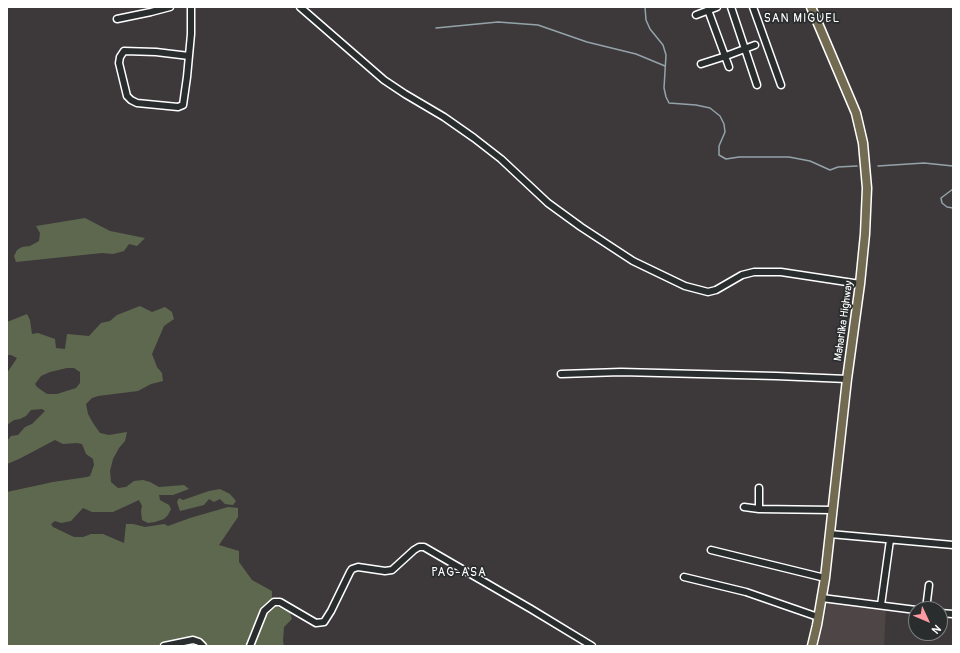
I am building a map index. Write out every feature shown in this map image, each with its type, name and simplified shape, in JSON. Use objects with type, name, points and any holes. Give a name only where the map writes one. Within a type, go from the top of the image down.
[{"type":"highway","name":"Maharlika Highway","points":[[811,7],[856,113],[863,143],[867,188],[865,234],[860,284],[847,379],[825,578],[812,646]]},
{"type":"street","points":[[117,19],[170,7]]},
{"type":"street","points":[[189,56],[156,52],[124,51],[120,58],[120,63],[127,96],[137,103],[178,107],[184,102],[189,56],[191,34],[191,7]]},
{"type":"street","points":[[300,7],[384,80],[444,117],[474,138],[501,160],[548,203],[581,227],[634,261],[685,286],[708,292],[716,290],[742,275],[754,272],[781,272],[860,284]]},
{"type":"street","points":[[696,15],[717,7]]},
{"type":"street","points":[[731,7],[757,85]]},
{"type":"street","points":[[753,7],[781,86]]},
{"type":"street","points":[[708,10],[729,67]]},
{"type":"street","points":[[701,64],[755,45]]},
{"type":"street","points":[[561,374],[621,372],[847,379]]},
{"type":"street","points":[[759,488],[759,508]]},
{"type":"street","points":[[744,507],[833,510]]},
{"type":"street","points":[[830,534],[953,545]]},
{"type":"street","points":[[881,605],[890,540]]},
{"type":"street","points":[[250,646],[264,612],[274,602],[280,602],[316,622],[324,622],[352,569],[358,567],[385,571],[392,570],[414,550],[419,547],[424,547],[592,646]]},
{"type":"street","points":[[711,550],[825,578]]},
{"type":"street","points":[[684,577],[746,592],[818,617]]},
{"type":"street","points":[[927,601],[929,586]]},
{"type":"street","points":[[822,598],[908,609]]},
{"type":"street","points":[[164,646],[193,640],[199,642],[203,646]]},
{"type":"shaded area","points":[[828,600],[886,607],[884,646],[818,646]]},
{"type":"green space","points":[[85,218],[110,231],[145,238],[137,246],[129,244],[124,251],[113,254],[102,253],[16,262],[14,256],[17,250],[22,247],[30,246],[39,241],[40,233],[36,226]]},
{"type":"green space","points":[[140,306],[152,312],[165,307],[172,312],[174,319],[164,326],[152,354],[157,367],[162,373],[163,381],[151,384],[138,391],[98,396],[92,398],[86,404],[88,414],[100,433],[109,435],[127,432],[125,441],[113,459],[110,471],[111,482],[118,488],[126,487],[134,481],[143,480],[159,487],[184,485],[189,489],[173,495],[159,495],[160,500],[169,505],[171,509],[164,519],[155,522],[148,523],[142,520],[142,506],[139,500],[113,512],[92,512],[83,508],[71,521],[61,523],[55,521],[51,524],[53,527],[74,537],[83,537],[91,534],[103,534],[124,543],[126,524],[145,527],[164,524],[168,526],[228,507],[238,508],[238,517],[219,545],[239,551],[239,562],[252,580],[272,591],[272,600],[278,607],[290,613],[292,619],[284,627],[284,646],[7,646],[7,492],[53,482],[87,477],[90,476],[94,465],[93,459],[86,454],[82,444],[63,444],[55,440],[7,464],[7,441],[11,436],[18,435],[25,427],[32,424],[45,411],[42,409],[31,410],[26,416],[14,420],[7,425],[7,373],[17,358],[7,355],[7,322],[27,314],[30,320],[32,334],[38,333],[55,339],[56,348],[65,349],[67,334],[89,336],[101,323],[110,321],[117,315]],"holes":[[[74,368],[80,372],[80,383],[76,388],[57,394],[47,394],[35,384],[41,376],[50,372]]]},
{"type":"green space","points":[[220,489],[230,494],[236,501],[233,505],[225,504],[220,499],[214,502],[209,499],[204,505],[180,511],[177,502],[179,498],[183,500],[209,491]]},
{"type":"waterway","points":[[645,7],[646,20],[650,29],[663,45],[666,55],[664,88],[666,97],[669,103],[696,105],[710,108],[720,116],[724,124],[725,132],[719,146],[719,155],[726,159],[739,157],[789,157],[810,161],[830,170],[838,167],[857,166]]},
{"type":"waterway","points":[[436,28],[498,22],[538,25],[587,42],[636,54],[665,66]]},
{"type":"waterway","points":[[878,166],[924,163],[953,166]]},
{"type":"waterway","points":[[953,189],[941,198],[942,203],[947,207],[953,208]]},
{"type":"district","name":"SAN MIGUEL","points":[[802,19]]},
{"type":"district","name":"PAG-ASA","points":[[459,573]]}]
